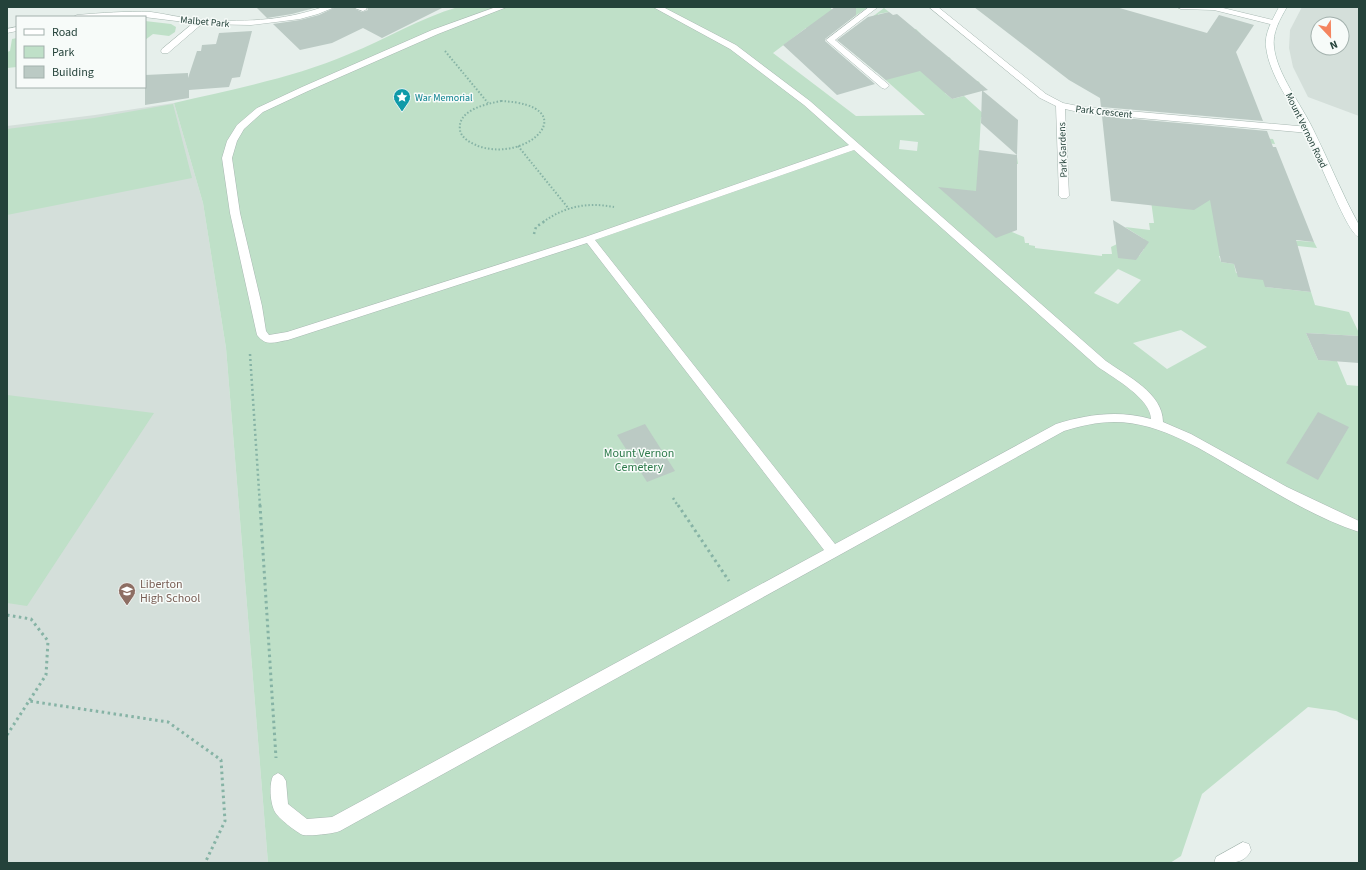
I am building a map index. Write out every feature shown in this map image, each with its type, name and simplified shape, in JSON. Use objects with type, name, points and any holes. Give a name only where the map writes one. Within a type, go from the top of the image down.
[{"type":"street","name":"Malbet Park","points":[[88,16],[114,14],[152,15],[200,22],[244,24],[283,19],[317,12],[331,7]]},
{"type":"street","points":[[503,7],[432,34],[304,89],[260,110],[240,126],[232,142],[227,158],[235,213],[257,306],[260,332],[266,339],[288,336],[589,239],[856,146]]},
{"type":"street","points":[[656,7],[733,47],[808,103],[1102,364],[1142,393],[1152,403],[1157,413],[1158,424]]},
{"type":"street","points":[[874,7],[830,40],[885,86]]},
{"type":"street","name":"Park Crescent","points":[[933,7],[1043,96],[1060,105],[1082,110],[1309,130]]},
{"type":"street","points":[[1181,7],[1214,8],[1274,23]]},
{"type":"street","name":"Mount Vernon Road","points":[[1282,7],[1270,35],[1270,47],[1274,61],[1359,234]]},
{"type":"street","points":[[165,52],[200,22]]},
{"type":"street","name":"Park Gardens","points":[[1060,105],[1064,196]]},
{"type":"street","points":[[589,239],[833,551]]},
{"type":"street","points":[[278,781],[281,808],[304,827],[334,825],[1060,427],[1078,420],[1105,416],[1128,418],[1158,424],[1219,453],[1286,493],[1359,527]]},
{"type":"street","points":[[1222,863],[1244,850]]},
{"type":"path","points":[[432,34],[488,103]]},
{"type":"path","points":[[512,101],[525,103],[537,109],[544,118],[545,124],[541,133],[533,140],[518,146],[499,149],[485,148],[471,143],[464,138],[460,130],[460,123],[468,112],[488,103],[512,101]]},
{"type":"path","points":[[518,146],[569,209]]},
{"type":"path","points":[[541,254],[534,237],[536,227],[550,217],[582,204],[598,203],[617,207],[638,222]]},
{"type":"path","points":[[266,339],[250,351],[278,781]]},
{"type":"path","points":[[673,498],[742,601]]},
{"type":"path","points":[[7,615],[31,619],[48,641],[46,675],[7,735]]},
{"type":"path","points":[[29,701],[168,722],[221,760],[224,821],[205,863]]},
{"type":"shaded area","points":[[1302,7],[1359,7],[1359,116],[1308,97],[1293,67],[1289,48],[1290,30]]},
{"type":"shaded area","name":"Liberton High School","points":[[174,103],[203,203],[226,348],[268,863],[7,863],[7,126]]},
{"type":"green space","name":"Mount Vernon Cemetery","points":[[458,7],[811,7],[841,10],[856,7],[868,7],[826,36],[806,28],[773,53],[856,116],[925,115],[880,75],[886,73],[883,70],[876,72],[840,41],[884,8],[889,12],[878,14],[880,38],[916,29],[921,34],[879,45],[924,63],[949,57],[951,59],[928,65],[961,85],[978,81],[980,83],[945,93],[952,99],[964,96],[985,115],[995,118],[981,117],[979,152],[1017,157],[1018,164],[979,159],[1012,232],[1024,237],[1025,243],[1035,246],[1035,248],[1102,256],[1102,254],[1112,254],[1111,247],[1119,243],[1139,256],[1144,249],[1137,244],[1144,239],[1125,227],[1150,230],[1149,223],[1154,223],[1149,186],[1198,132],[1273,139],[1275,144],[1236,141],[1273,239],[1314,242],[1317,248],[1298,246],[1233,257],[1219,256],[1221,262],[1234,264],[1236,273],[1263,277],[1266,287],[1311,292],[1315,305],[1349,312],[1359,333],[1359,336],[1306,333],[1318,360],[1337,361],[1347,385],[1359,386],[1359,721],[1336,711],[1308,707],[1202,794],[1181,856],[1170,863],[268,863],[226,348],[203,203],[174,103],[263,82],[306,70],[349,54]],"holes":[[[900,140],[918,142],[917,151],[899,149]],[[1118,269],[1141,280],[1118,304],[1094,293]],[[1181,330],[1207,347],[1167,369],[1133,343]]]},
{"type":"green space","points":[[146,21],[171,24],[176,27],[175,32],[169,36],[153,34],[146,39]]},
{"type":"green space","points":[[16,38],[16,67],[7,68],[7,52],[10,51],[12,39]]},
{"type":"green space","points":[[173,104],[192,178],[7,215],[7,129],[94,118]]},
{"type":"green space","points":[[7,395],[154,413],[27,606],[7,603]]},
{"type":"building","points":[[256,7],[318,7],[292,14],[267,18]]},
{"type":"building","points":[[336,7],[351,7],[362,12],[368,10],[367,7],[444,7],[382,38],[363,28],[332,43],[300,50],[273,24],[300,20],[319,15]]},
{"type":"building","points":[[835,7],[856,7],[856,15],[825,39],[825,41],[875,84],[837,95],[783,45]]},
{"type":"building","points":[[974,7],[1116,7],[1207,33],[1219,15],[1254,25],[1236,52],[1263,121],[1101,107],[1100,98],[1069,80]]},
{"type":"building","points":[[889,12],[893,15],[897,14],[988,90],[983,91],[1018,120],[1017,155],[981,123],[982,91],[952,99],[920,71],[886,80],[837,40],[868,17]]},
{"type":"building","points":[[252,31],[240,77],[232,78],[229,87],[189,90],[189,98],[145,105],[146,75],[188,73],[188,78],[197,51],[201,51],[202,45],[216,44],[219,33]]},
{"type":"building","points":[[1102,116],[1267,131],[1273,147],[1276,147],[1314,242],[1296,240],[1311,292],[1265,287],[1263,280],[1238,277],[1234,264],[1221,262],[1210,200],[1194,210],[1111,201]]},
{"type":"building","points":[[979,150],[1017,155],[1017,230],[996,238],[938,187],[976,191]]},
{"type":"building","points":[[1113,220],[1149,242],[1136,260],[1118,258]]},
{"type":"building","points":[[1306,333],[1359,336],[1359,363],[1318,360]]},
{"type":"building","points":[[1318,412],[1349,427],[1318,480],[1286,463]]},
{"type":"building","points":[[645,424],[675,471],[647,482],[617,435]]},
{"type":"place","name":"War Memorial","points":[[402,112]]},
{"type":"place","name":"Liberton High School","points":[[127,606]]}]
